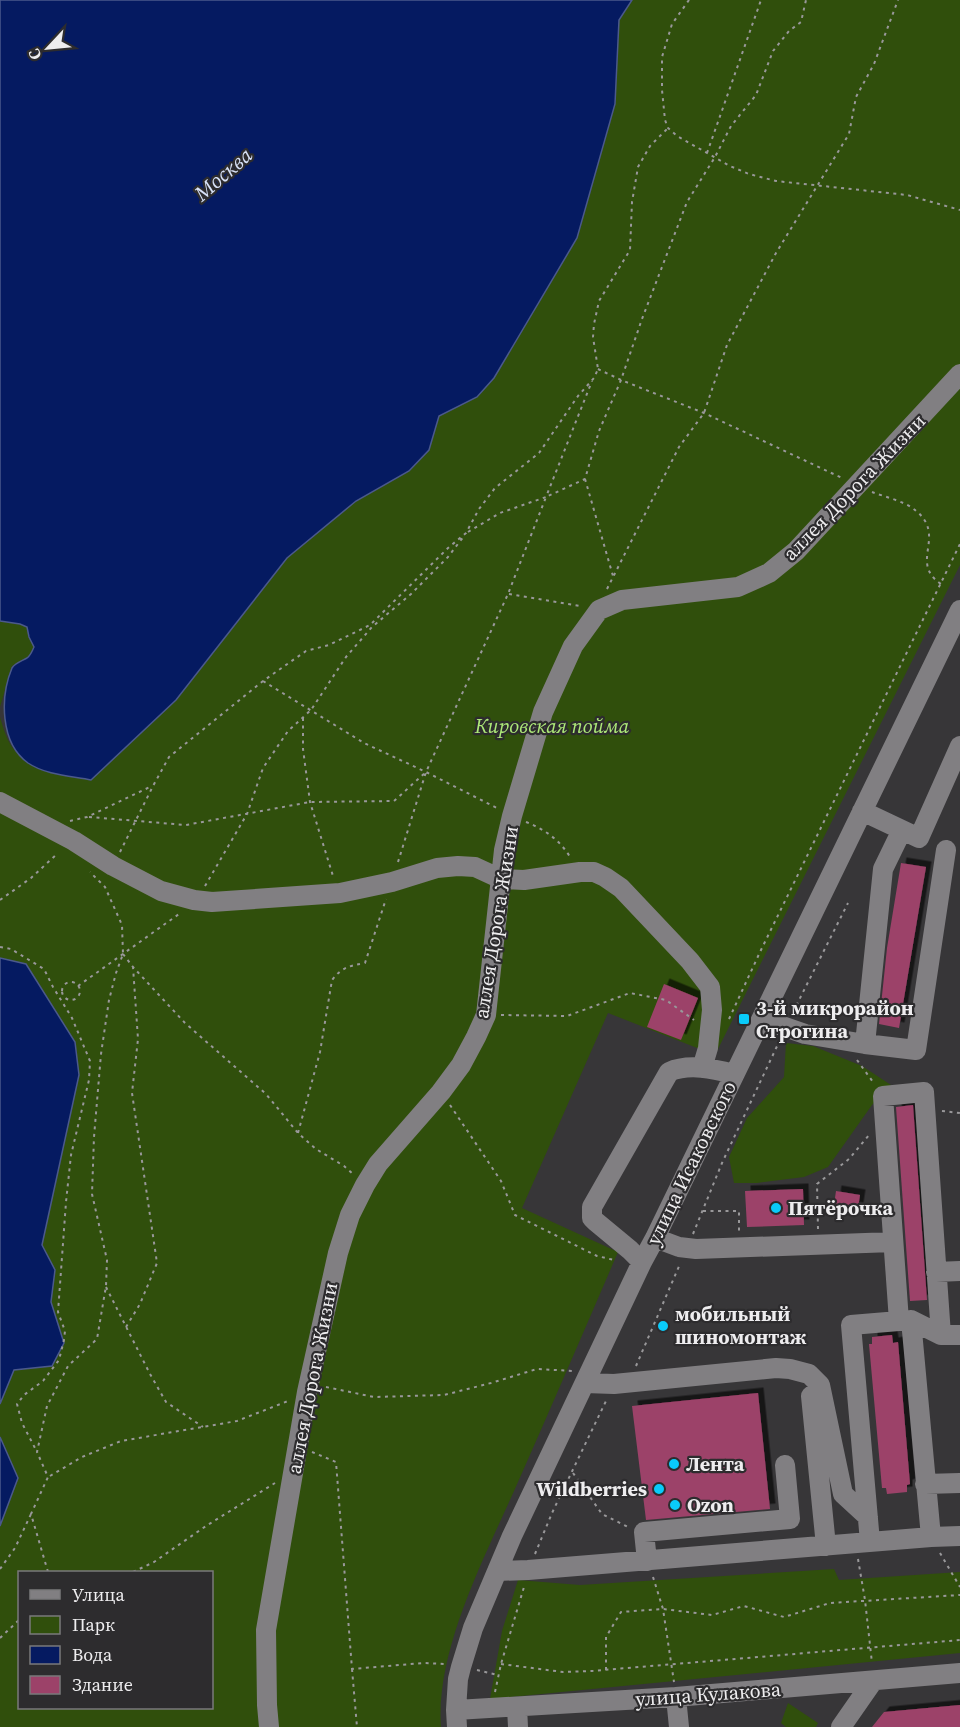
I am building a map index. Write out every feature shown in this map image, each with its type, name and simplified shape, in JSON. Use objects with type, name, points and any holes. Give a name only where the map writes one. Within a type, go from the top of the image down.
[{"type":"street","name":"аллея Дорога Жизни","points":[[269,1727],[266,1630],[308,1388],[338,1253],[350,1215],[378,1164],[441,1092],[461,1065],[486,1015],[504,850],[512,816],[543,712],[573,646],[599,610],[622,600],[738,587],[769,573],[796,551],[960,374]]},
{"type":"street","name":"улица Исаковского","points":[[457,1719],[460,1667],[468,1641],[496,1571],[581,1377],[656,1238],[960,610]]},
{"type":"street","points":[[865,1044],[883,869],[911,834],[960,746]]},
{"type":"street","points":[[0,802],[161,891],[194,900],[212,902],[389,890],[437,868],[458,866],[476,867],[501,879],[524,880],[594,872],[621,888],[690,960],[710,987],[712,1010],[708,1048],[702,1068]]},
{"type":"street","points":[[762,1019],[805,1034],[916,1050],[953,853],[862,811]]},
{"type":"street","points":[[642,1262],[592,1218],[592,1207],[669,1072],[702,1068],[734,1074]]},
{"type":"street","points":[[931,1537],[905,1320],[893,1242],[883,1096],[924,1092],[936,1272],[951,1335]]},
{"type":"street","points":[[656,1238],[687,1248],[893,1242]]},
{"type":"street","points":[[936,1272],[960,1270]]},
{"type":"street","points":[[863,1543],[868,1517],[851,1325],[905,1320],[951,1335]]},
{"type":"street","points":[[581,1377],[614,1384],[776,1368],[809,1374],[820,1385],[843,1494],[868,1517]]},
{"type":"street","points":[[809,1374],[826,1546]]},
{"type":"street","points":[[647,1561],[644,1532],[790,1519],[785,1466]]},
{"type":"street","points":[[925,1484],[960,1483]]},
{"type":"street","points":[[496,1571],[960,1536]]},
{"type":"street","name":"улица Кулакова","points":[[457,1719],[516,1707],[676,1697],[960,1673]]},
{"type":"street","points":[[841,1727],[873,1681]]},
{"type":"street","points":[[676,1697],[679,1727]]},
{"type":"street","points":[[516,1707],[518,1727]]},
{"type":"path","points":[[689,0],[672,24],[662,57],[665,120],[668,128],[677,136],[749,174],[776,181],[817,187],[907,195],[960,210]]},
{"type":"path","points":[[707,153],[761,0]]},
{"type":"path","points":[[613,576],[585,479],[599,431],[621,380],[687,202],[731,126],[756,95],[773,51],[789,31],[801,22],[806,0]]},
{"type":"path","points":[[508,594],[599,610],[613,576],[679,447],[705,413],[727,345],[776,253],[849,134],[856,97],[874,64],[898,0]]},
{"type":"path","points":[[298,1133],[320,1052],[332,980],[344,968],[365,963],[417,807],[426,772],[508,594],[598,369],[593,338],[599,301],[630,250],[632,202],[638,167],[651,147],[668,128]]},
{"type":"path","points":[[598,369],[705,413],[857,486],[913,508],[929,527],[927,569],[941,584]]},
{"type":"path","points":[[78,986],[174,918],[194,900],[208,882],[247,814],[263,768],[288,731],[311,710],[346,657],[372,627],[411,594],[461,542],[479,509],[495,488],[539,453],[578,396],[594,378]]},
{"type":"path","points":[[113,866],[169,757],[263,681],[306,651],[329,645],[369,625],[466,533],[500,513],[546,497],[585,479]]},
{"type":"path","points":[[729,1020],[960,544]]},
{"type":"path","points":[[263,681],[364,743],[512,816],[538,826],[565,849],[580,872]]},
{"type":"path","points":[[303,717],[303,749],[310,802],[340,893]]},
{"type":"path","points":[[87,817],[186,825],[310,802],[394,801],[426,772]]},
{"type":"path","points":[[0,900],[31,878],[64,848]]},
{"type":"path","points":[[0,947],[10,949],[45,969],[72,1018],[90,1061],[89,1080],[71,1155],[66,1202],[58,1312],[65,1331],[64,1340],[59,1360],[43,1381],[24,1395],[17,1404],[22,1423],[48,1477]]},
{"type":"path","points":[[123,954],[185,1023],[266,1094],[298,1133],[316,1149],[344,1166],[365,1185]]},
{"type":"path","points":[[37,1452],[47,1406],[68,1366],[97,1339],[106,1286],[107,1260],[92,1194],[94,1137],[101,1054],[109,1000],[123,954]]},
{"type":"path","points":[[126,1327],[140,1304],[157,1263],[132,1093],[138,1039],[134,967]]},
{"type":"path","points":[[71,982],[78,986],[80,994],[78,997],[70,1000],[63,997],[61,993],[63,985],[71,982]]},
{"type":"path","points":[[486,1015],[567,1016],[630,993],[666,1000],[693,1018],[709,1038]]},
{"type":"path","points":[[441,1092],[501,1181],[515,1215],[597,1256],[616,1260]]},
{"type":"path","points":[[818,1245],[817,1184],[849,1159],[884,1116]]},
{"type":"path","points":[[702,1211],[739,1211],[740,1248]]},
{"type":"path","points":[[106,1286],[166,1402],[203,1427]]},
{"type":"path","points":[[0,1569],[15,1548],[48,1477],[82,1457],[121,1441],[237,1421],[308,1388],[374,1397],[444,1395],[537,1369],[581,1377]]},
{"type":"path","points":[[298,1447],[336,1462],[357,1727]]},
{"type":"path","points":[[135,1571],[154,1562],[206,1526],[266,1490],[294,1468]]},
{"type":"path","points":[[572,1473],[602,1514],[623,1526],[644,1532]]},
{"type":"path","points":[[32,1515],[48,1571]]},
{"type":"path","points":[[931,1537],[960,1587]]},
{"type":"path","points":[[863,1543],[865,1600],[873,1681]]},
{"type":"path","points":[[647,1561],[663,1609],[676,1697]]},
{"type":"path","points":[[495,1692],[528,1570]]},
{"type":"path","points":[[606,1670],[606,1637],[621,1612],[663,1609],[712,1615],[744,1606],[784,1617],[830,1603],[960,1595]]},
{"type":"path","points":[[0,1638],[18,1621]]},
{"type":"path","points":[[501,1664],[563,1672],[606,1670],[960,1640]]},
{"type":"path","points":[[352,1669],[424,1663],[446,1664]]},
{"type":"path","points":[[477,1670],[498,1675]]},
{"type":"green space","name":"Кировская пойма","points":[[632,0],[960,0],[960,565],[715,1055],[608,1013],[522,1208],[618,1252],[466,1602],[446,1666],[441,1697],[441,1727],[0,1727],[0,1526],[18,1478],[0,1437],[0,1393],[6,1390],[14,1370],[64,1343],[51,1302],[55,1270],[42,1245],[79,1075],[26,965],[0,958],[0,717],[10,744],[29,764],[176,700],[287,558],[356,501],[409,471],[429,450],[439,416],[477,397],[494,378],[577,238],[615,104],[619,20]]},
{"type":"green space","points":[[0,621],[27,627],[34,646],[29,657],[12,666],[0,707]]},
{"type":"green space","points":[[786,1043],[813,1046],[862,1066],[891,1085],[872,1105],[828,1167],[804,1177],[757,1183],[734,1183],[729,1157],[747,1118],[784,1077]]},
{"type":"green space","points":[[834,1569],[839,1580],[960,1572],[960,1653],[490,1699],[502,1631],[518,1580],[580,1585]]},
{"type":"green space","points":[[788,1703],[818,1723],[816,1727],[786,1727],[781,1723]]},
{"type":"water","name":"Москва","points":[[0,0],[632,0],[619,20],[615,104],[577,238],[494,378],[477,397],[439,416],[429,450],[409,471],[356,501],[287,558],[176,700],[91,780],[50,773],[28,763],[12,744],[5,719],[4,706],[12,668],[28,657],[34,647],[27,627],[0,621]]},
{"type":"water","points":[[0,958],[26,964],[75,1042],[79,1075],[42,1245],[55,1270],[51,1302],[64,1343],[52,1366],[14,1370],[0,1404]]},
{"type":"water","points":[[0,1437],[18,1478],[0,1526]]},
{"type":"building","points":[[901,863],[926,867],[899,1028],[879,1024],[887,948]]},
{"type":"building","points":[[664,984],[698,998],[681,1040],[647,1027]]},
{"type":"building","points":[[913,1105],[927,1300],[910,1301],[896,1107]]},
{"type":"building","points":[[803,1189],[804,1225],[747,1227],[745,1191]]},
{"type":"building","points":[[836,1191],[860,1195],[858,1208],[834,1205]]},
{"type":"building","points":[[892,1335],[893,1343],[898,1342],[910,1484],[907,1485],[907,1492],[887,1494],[886,1488],[882,1488],[869,1344],[872,1344],[872,1337]]},
{"type":"building","points":[[758,1393],[770,1509],[646,1520],[632,1406]]},
{"type":"building","points":[[960,1705],[960,1727],[872,1727],[884,1712]]},
{"type":"place","name":"3-й микрорайон Строгина","points":[[744,1019]]},
{"type":"place","name":"Пятёрочка","points":[[776,1208]]},
{"type":"place","name":"мобильный шиномонтаж","points":[[663,1326]]},
{"type":"place","name":"Лента","points":[[674,1464]]},
{"type":"place","name":"Wildberries","points":[[659,1489]]},
{"type":"place","name":"Ozon","points":[[675,1505]]}]
